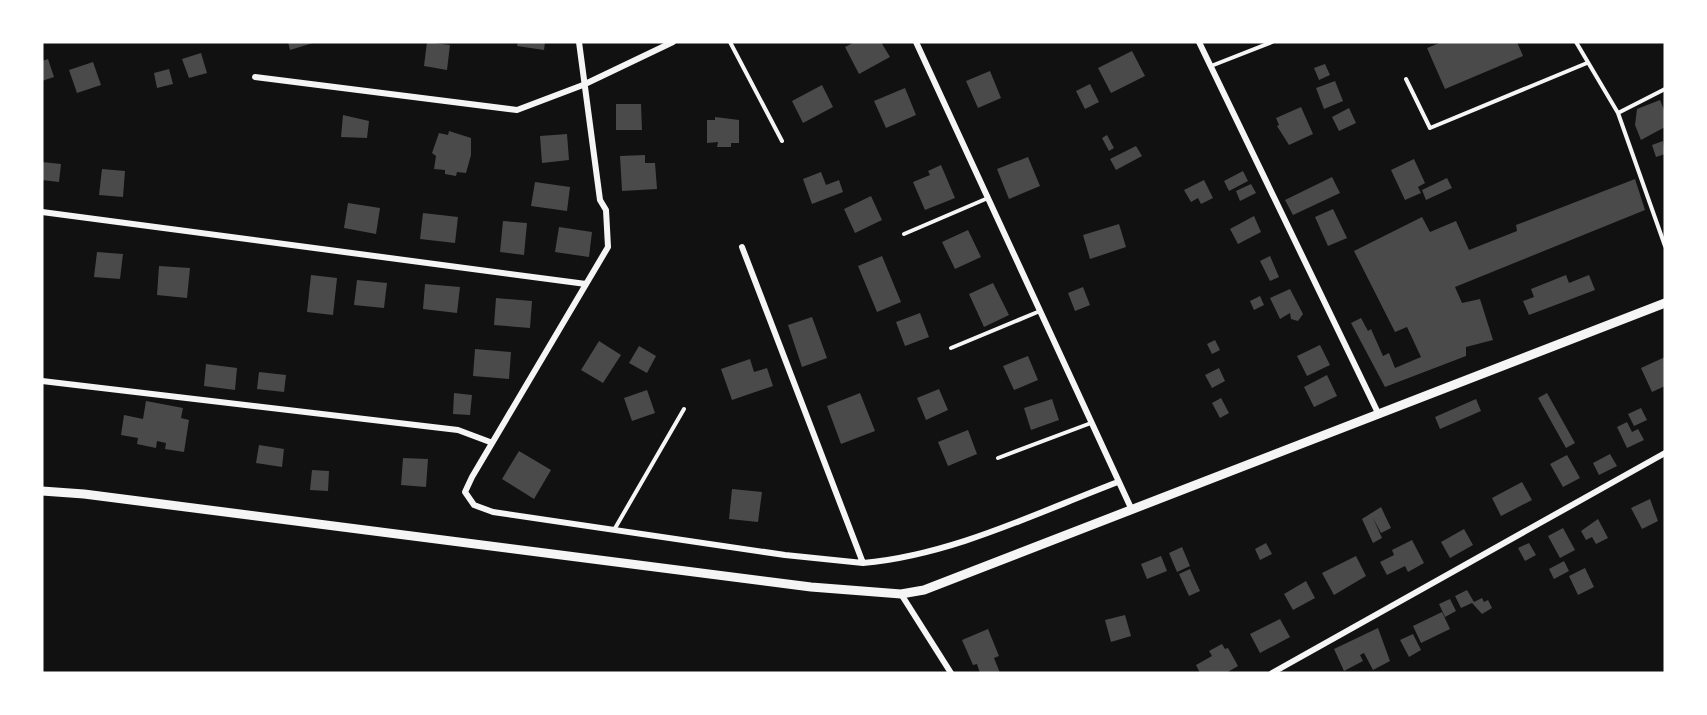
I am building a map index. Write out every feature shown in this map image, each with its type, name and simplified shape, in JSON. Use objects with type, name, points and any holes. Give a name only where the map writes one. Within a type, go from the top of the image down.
[{"type":"street","points":[[579,42],[600,200],[606,210],[608,247],[490,442],[465,492],[474,505],[493,512],[614,531],[864,563],[894,560],[943,549],[1118,482]]},
{"type":"street","points":[[255,77],[517,110],[583,85],[673,42]]},
{"type":"street","points":[[916,42],[1131,508]]},
{"type":"street","points":[[1199,42],[1379,415]]},
{"type":"street","points":[[42,212],[586,284]]},
{"type":"street","points":[[742,247],[864,563]]},
{"type":"street","points":[[42,491],[84,494],[838,590],[901,594],[951,581],[1131,508],[1379,415],[1665,303]]},
{"type":"street","points":[[42,381],[458,430],[490,442]]},
{"type":"street","points":[[1272,673],[1665,453]]},
{"type":"street","points":[[901,594],[951,673]]},
{"type":"lane","points":[[729,42],[782,141]]},
{"type":"lane","points":[[1211,66],[1272,42]]},
{"type":"lane","points":[[1576,42],[1618,113],[1665,246]]},
{"type":"lane","points":[[1406,79],[1431,128],[1587,63]]},
{"type":"lane","points":[[1618,113],[1665,88]]},
{"type":"lane","points":[[904,234],[988,198]]},
{"type":"lane","points":[[951,348],[1040,311]]},
{"type":"lane","points":[[614,531],[684,409]]},
{"type":"lane","points":[[998,458],[1091,423]]},
{"type":"building","points":[[288,42],[313,42],[313,43],[290,50]]},
{"type":"building","points":[[427,42],[450,45],[447,70],[424,66]]},
{"type":"building","points":[[518,42],[545,42],[544,50],[517,46]]},
{"type":"building","points":[[855,42],[881,42],[890,57],[859,74],[845,47]]},
{"type":"building","points":[[1442,42],[1517,42],[1523,56],[1445,89],[1427,48]]},
{"type":"building","points":[[1132,51],[1145,76],[1111,93],[1098,68]]},
{"type":"building","points":[[201,53],[207,73],[189,78],[182,59]]},
{"type":"building","points":[[48,59],[54,77],[42,81],[42,61]]},
{"type":"building","points":[[93,62],[101,85],[77,93],[69,70]]},
{"type":"building","points":[[1325,64],[1330,75],[1319,80],[1314,68]]},
{"type":"building","points":[[169,69],[173,84],[157,88],[154,73]]},
{"type":"building","points":[[990,71],[1001,98],[978,108],[966,81]]},
{"type":"building","points":[[1335,81],[1343,101],[1324,109],[1316,88]]},
{"type":"building","points":[[1090,84],[1099,102],[1085,109],[1076,91]]},
{"type":"building","points":[[822,85],[833,107],[803,123],[792,101]]},
{"type":"building","points":[[905,88],[916,115],[886,128],[874,101]]},
{"type":"building","points":[[1660,100],[1665,112],[1665,127],[1641,140],[1635,125],[1637,109]]},
{"type":"building","points":[[616,104],[641,104],[642,130],[616,130]]},
{"type":"building","points":[[1301,107],[1313,134],[1289,145],[1277,126],[1279,125],[1276,118]]},
{"type":"building","points":[[1349,108],[1356,123],[1339,131],[1332,117]]},
{"type":"building","points":[[343,115],[369,121],[367,138],[341,137]]},
{"type":"building","points":[[715,117],[739,120],[739,143],[731,143],[731,147],[717,147],[718,142],[707,143],[707,120],[715,120]]},
{"type":"building","points":[[449,131],[471,138],[471,155],[466,173],[457,172],[456,176],[445,174],[445,170],[434,169],[436,156],[432,153],[439,133],[448,135]]},
{"type":"building","points":[[567,134],[569,160],[542,163],[540,136]]},
{"type":"building","points":[[1107,135],[1114,148],[1109,151],[1102,138]]},
{"type":"building","points":[[1663,141],[1665,154],[1656,157],[1652,145]]},
{"type":"building","points":[[1136,146],[1142,156],[1116,170],[1110,159]]},
{"type":"building","points":[[645,155],[645,163],[655,163],[657,189],[622,191],[620,156]]},
{"type":"building","points":[[1028,157],[1040,186],[1009,199],[997,169]]},
{"type":"building","points":[[1414,159],[1425,183],[1418,187],[1421,193],[1405,200],[1391,170]]},
{"type":"building","points":[[42,162],[61,164],[59,182],[42,180]]},
{"type":"building","points":[[941,165],[955,198],[925,210],[913,182],[930,175],[928,171]]},
{"type":"building","points":[[102,169],[125,171],[123,197],[99,195]]},
{"type":"building","points":[[1243,171],[1248,181],[1229,191],[1224,181]]},
{"type":"building","points":[[821,172],[826,185],[839,180],[843,192],[812,204],[803,179]]},
{"type":"building","points":[[1332,177],[1340,193],[1293,215],[1285,200]]},
{"type":"building","points":[[1447,178],[1452,188],[1426,200],[1422,190]]},
{"type":"building","points":[[1635,179],[1645,210],[1455,287],[1462,303],[1480,299],[1493,340],[1466,347],[1466,356],[1385,387],[1351,323],[1361,318],[1368,331],[1371,329],[1383,356],[1389,353],[1395,368],[1421,357],[1407,327],[1395,332],[1354,251],[1422,217],[1430,232],[1456,221],[1469,250],[1517,231],[1516,225]]},
{"type":"building","points":[[1204,180],[1213,198],[1201,204],[1198,198],[1191,202],[1184,190]]},
{"type":"building","points":[[535,182],[570,187],[567,211],[531,206]]},
{"type":"building","points":[[1251,184],[1256,193],[1240,201],[1236,191]]},
{"type":"building","points":[[871,196],[882,220],[855,233],[844,209]]},
{"type":"building","points":[[348,203],[380,208],[376,234],[344,228]]},
{"type":"building","points":[[1333,209],[1347,238],[1328,246],[1315,217]]},
{"type":"building","points":[[423,213],[458,217],[455,243],[420,239]]},
{"type":"building","points":[[1254,216],[1261,232],[1238,244],[1230,229]]},
{"type":"building","points":[[503,221],[527,223],[524,255],[500,252]]},
{"type":"building","points":[[1119,224],[1126,247],[1090,259],[1083,235]]},
{"type":"building","points":[[559,227],[592,232],[589,257],[555,252]]},
{"type":"building","points":[[968,230],[981,257],[955,269],[942,242]]},
{"type":"building","points":[[97,252],[123,254],[120,279],[94,277]]},
{"type":"building","points":[[882,256],[901,302],[877,312],[858,266]]},
{"type":"building","points":[[1270,256],[1279,277],[1270,281],[1260,261]]},
{"type":"building","points":[[159,266],[190,268],[187,298],[157,295]]},
{"type":"building","points":[[311,275],[337,278],[333,315],[307,312]]},
{"type":"building","points":[[1566,275],[1569,283],[1589,275],[1595,290],[1529,315],[1523,301],[1534,297],[1531,289]]},
{"type":"building","points":[[357,280],[387,283],[384,308],[354,305]]},
{"type":"building","points":[[993,283],[1009,315],[984,327],[969,294]]},
{"type":"building","points":[[425,284],[460,287],[457,313],[423,309]]},
{"type":"building","points":[[1083,287],[1090,305],[1075,311],[1068,293]]},
{"type":"building","points":[[1290,289],[1303,314],[1298,321],[1291,319],[1290,313],[1280,319],[1270,298]]},
{"type":"building","points":[[1260,296],[1264,305],[1254,310],[1250,301]]},
{"type":"building","points":[[496,298],[532,301],[530,328],[494,325]]},
{"type":"building","points":[[920,313],[929,337],[905,346],[896,322]]},
{"type":"building","points":[[812,317],[827,358],[802,367],[788,325]]},
{"type":"building","points":[[1215,340],[1220,350],[1212,354],[1207,344]]},
{"type":"building","points":[[599,341],[621,355],[603,383],[581,370]]},
{"type":"building","points":[[1320,345],[1330,365],[1307,376],[1297,356]]},
{"type":"building","points":[[639,346],[656,356],[647,373],[629,363]]},
{"type":"building","points":[[475,349],[511,352],[509,379],[473,376]]},
{"type":"building","points":[[1028,356],[1038,380],[1014,390],[1003,366]]},
{"type":"building","points":[[1665,357],[1665,386],[1652,392],[1641,368]]},
{"type":"building","points":[[750,359],[754,372],[767,368],[773,386],[732,400],[721,369]]},
{"type":"building","points":[[206,364],[237,368],[235,390],[204,386]]},
{"type":"building","points":[[1219,368],[1225,381],[1212,388],[1205,375]]},
{"type":"building","points":[[259,372],[286,375],[284,392],[257,389]]},
{"type":"building","points":[[1327,375],[1337,396],[1314,407],[1304,387]]},
{"type":"building","points":[[939,389],[948,410],[926,420],[917,398]]},
{"type":"building","points":[[647,390],[655,413],[632,421],[624,398]]},
{"type":"building","points":[[454,393],[472,395],[470,415],[453,414]]},
{"type":"building","points":[[860,393],[875,431],[841,444],[827,406]]},
{"type":"building","points":[[1547,393],[1575,443],[1566,448],[1538,398]]},
{"type":"building","points":[[1221,398],[1229,413],[1220,418],[1212,403]]},
{"type":"building","points":[[1052,399],[1059,420],[1031,430],[1024,408]]},
{"type":"building","points":[[1476,399],[1481,411],[1440,429],[1435,417]]},
{"type":"building","points":[[146,401],[183,408],[181,418],[189,420],[184,452],[165,449],[166,443],[157,441],[156,448],[137,444],[138,438],[121,435],[124,415],[143,419]]},
{"type":"building","points":[[1641,408],[1647,420],[1634,426],[1628,414]]},
{"type":"building","points":[[1627,422],[1632,432],[1638,429],[1644,440],[1627,448],[1617,427]]},
{"type":"building","points":[[968,430],[977,454],[948,466],[938,442]]},
{"type":"building","points":[[259,445],[284,449],[282,467],[256,463]]},
{"type":"building","points":[[519,451],[551,470],[534,499],[502,479]]},
{"type":"building","points":[[1610,454],[1617,466],[1599,475],[1593,463]]},
{"type":"building","points":[[1567,455],[1580,478],[1563,487],[1550,464]]},
{"type":"building","points":[[403,458],[428,459],[426,487],[401,485]]},
{"type":"building","points":[[312,470],[329,471],[328,491],[310,490]]},
{"type":"building","points":[[1522,482],[1532,500],[1501,516],[1492,498]]},
{"type":"building","points":[[732,489],[762,492],[758,522],[729,519]]},
{"type":"building","points":[[1650,499],[1658,521],[1642,529],[1631,508]]},
{"type":"building","points":[[1381,507],[1391,528],[1381,533],[1373,518],[1382,538],[1373,543],[1362,519]]},
{"type":"building","points":[[1598,519],[1608,538],[1596,544],[1592,537],[1586,540],[1581,531]]},
{"type":"building","points":[[1563,528],[1575,550],[1560,558],[1548,536]]},
{"type":"building","points":[[1464,529],[1473,545],[1450,558],[1441,542]]},
{"type":"building","points":[[1412,540],[1424,563],[1408,572],[1405,566],[1387,575],[1380,562],[1394,555],[1392,550]]},
{"type":"building","points":[[1266,543],[1272,554],[1260,560],[1255,549]]},
{"type":"building","points":[[1529,543],[1536,555],[1525,561],[1518,548]]},
{"type":"building","points":[[1182,547],[1190,566],[1177,572],[1169,553]]},
{"type":"building","points":[[1161,556],[1167,571],[1147,579],[1141,564]]},
{"type":"building","points":[[1356,556],[1366,576],[1334,595],[1322,573]]},
{"type":"building","points":[[1564,561],[1569,571],[1554,579],[1549,569]]},
{"type":"building","points":[[1585,568],[1594,587],[1578,595],[1569,576]]},
{"type":"building","points":[[1190,569],[1200,591],[1189,596],[1179,574]]},
{"type":"building","points":[[1306,581],[1315,598],[1293,610],[1284,594]]},
{"type":"building","points":[[1467,590],[1474,602],[1482,598],[1484,602],[1488,600],[1492,608],[1482,614],[1472,603],[1461,608],[1455,596]]},
{"type":"building","points":[[1450,599],[1456,611],[1445,617],[1439,604]]},
{"type":"building","points":[[1442,612],[1450,629],[1421,643],[1413,626]]},
{"type":"building","points":[[1125,615],[1131,636],[1111,642],[1105,620]]},
{"type":"building","points":[[1280,619],[1290,637],[1260,653],[1250,634]]},
{"type":"building","points":[[1378,628],[1390,661],[1373,670],[1364,653],[1360,655],[1363,661],[1344,671],[1334,649]]},
{"type":"building","points":[[988,629],[999,656],[994,658],[1000,673],[980,673],[977,664],[973,665],[962,640]]},
{"type":"building","points":[[1413,634],[1421,650],[1409,657],[1400,640]]},
{"type":"building","points":[[1222,644],[1225,649],[1228,648],[1238,666],[1226,673],[1200,673],[1196,665],[1212,656],[1209,651]]}]
